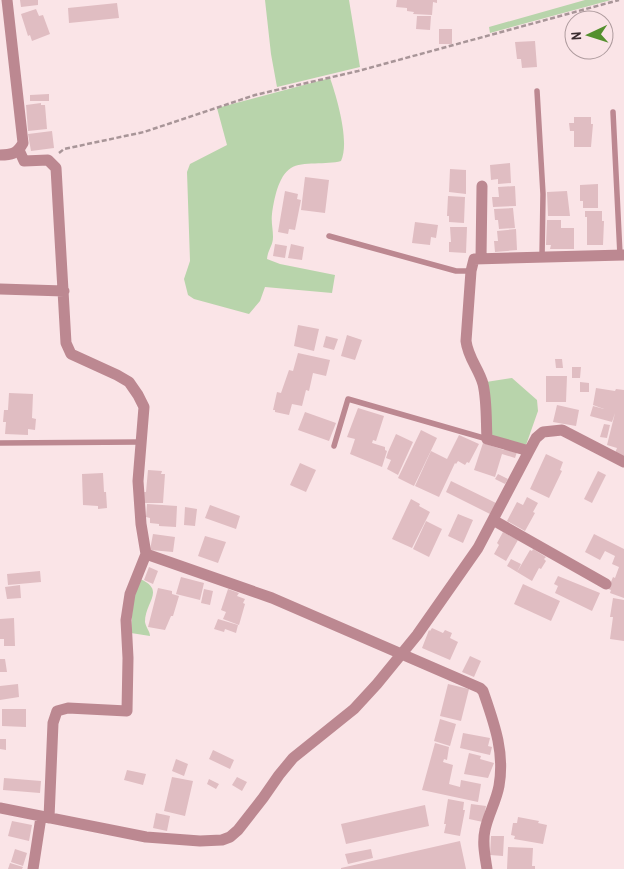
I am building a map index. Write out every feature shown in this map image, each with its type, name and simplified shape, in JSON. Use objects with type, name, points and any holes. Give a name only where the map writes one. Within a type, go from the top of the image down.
[{"type":"street","points":[[0,155],[13,154],[19,150],[23,143],[7,0]]},
{"type":"street","points":[[19,150],[24,161],[48,160],[56,168],[66,343],[71,354],[129,382],[144,406],[138,481],[141,524],[146,554],[130,594],[126,620],[128,658],[127,711],[68,708],[57,711],[53,723],[45,818],[33,869]]},
{"type":"street","points":[[481,259],[482,186]]},
{"type":"street","points":[[530,450],[487,439],[483,386],[467,351],[466,341],[471,272],[474,259],[622,255]]},
{"type":"street","points":[[0,289],[64,291]]},
{"type":"street","points":[[0,808],[146,837],[200,841],[222,840],[230,837],[238,830],[293,758],[354,709],[402,654],[478,548],[536,438],[544,432],[562,430],[624,462]]},
{"type":"street","points":[[493,520],[606,584]]},
{"type":"street","points":[[146,554],[272,598],[480,688],[483,691],[495,724],[501,749],[499,785],[495,803],[485,830],[484,846],[487,869]]},
{"type":"lane","points":[[537,91],[543,194],[542,258]]},
{"type":"lane","points":[[613,112],[622,255]]},
{"type":"lane","points":[[329,236],[456,271],[471,272]]},
{"type":"lane","points":[[334,446],[348,399],[487,439]]},
{"type":"lane","points":[[0,443],[140,442]]},
{"type":"path","points":[[48,160],[64,149],[144,132],[255,95],[466,43],[538,21],[619,0]]},
{"type":"green space","points":[[265,0],[349,0],[360,67],[277,87]]},
{"type":"green space","points":[[585,0],[611,0],[574,10],[564,10],[564,13],[490,33],[489,27]]},
{"type":"green space","points":[[330,78],[339,108],[343,132],[344,143],[341,161],[296,166],[291,168],[283,177],[277,189],[274,202],[272,217],[273,240],[267,259],[280,264],[335,275],[332,293],[265,287],[260,301],[249,314],[194,299],[188,295],[184,279],[190,261],[187,172],[190,164],[227,145],[217,108]]},
{"type":"green space","points":[[512,378],[537,400],[538,411],[526,445],[490,436],[486,382]]},
{"type":"green space","points":[[140,579],[148,583],[153,592],[145,622],[150,636],[131,633],[133,598]]},
{"type":"building","points":[[20,0],[38,0],[38,5],[21,7]]},
{"type":"building","points":[[397,0],[437,0],[437,3],[433,2],[432,15],[413,14],[414,12],[407,11],[407,8],[396,7]]},
{"type":"building","points":[[117,3],[119,18],[69,23],[68,8]]},
{"type":"building","points":[[36,9],[39,16],[43,15],[50,34],[32,41],[30,35],[28,36],[21,14]]},
{"type":"building","points":[[417,16],[431,16],[430,30],[416,29]]},
{"type":"building","points":[[439,29],[452,29],[452,44],[439,44]]},
{"type":"building","points":[[535,41],[537,67],[522,68],[521,59],[517,59],[515,42]]},
{"type":"building","points":[[49,94],[49,101],[30,101],[30,95]]},
{"type":"building","points":[[41,103],[41,105],[45,105],[47,129],[28,131],[26,105]]},
{"type":"building","points":[[574,117],[591,117],[591,124],[593,124],[591,147],[574,147],[574,131],[570,131],[569,123],[574,123]]},
{"type":"building","points":[[52,131],[54,148],[31,151],[28,134]]},
{"type":"building","points":[[510,163],[511,183],[498,184],[498,179],[491,180],[490,165]]},
{"type":"building","points":[[450,169],[466,170],[466,194],[449,192]]},
{"type":"building","points":[[305,177],[329,180],[325,213],[301,210]]},
{"type":"building","points":[[598,184],[598,208],[583,208],[583,201],[580,201],[580,185]]},
{"type":"building","points":[[515,186],[516,206],[493,207],[492,197],[499,197],[498,187]]},
{"type":"building","points":[[285,191],[298,194],[297,199],[301,200],[295,230],[289,229],[288,234],[278,232]]},
{"type":"building","points":[[567,191],[570,216],[548,216],[547,192]]},
{"type":"building","points":[[448,196],[465,197],[464,223],[449,222],[449,216],[447,216]]},
{"type":"building","points":[[513,208],[515,228],[499,229],[498,220],[495,220],[494,209]]},
{"type":"building","points":[[585,211],[602,211],[602,221],[604,221],[603,245],[587,245],[587,217],[585,217]]},
{"type":"building","points":[[547,220],[561,220],[561,228],[574,228],[574,249],[550,249],[551,245],[546,245]]},
{"type":"building","points":[[415,222],[438,225],[436,238],[431,237],[430,245],[412,243]]},
{"type":"building","points":[[450,227],[467,227],[466,253],[449,252],[449,242],[451,242]]},
{"type":"building","points":[[516,229],[517,250],[495,252],[494,241],[498,241],[497,231]]},
{"type":"building","points":[[275,244],[287,246],[285,258],[273,256]]},
{"type":"building","points":[[291,244],[304,247],[302,260],[288,258]]},
{"type":"building","points":[[298,325],[319,329],[314,351],[294,346]]},
{"type":"building","points":[[347,335],[362,340],[355,360],[341,356]]},
{"type":"building","points":[[326,336],[338,339],[334,350],[323,347]]},
{"type":"building","points":[[298,353],[330,360],[326,376],[313,373],[309,391],[306,390],[302,406],[292,404],[289,415],[275,412],[273,410],[277,392],[281,393],[289,370],[293,371]]},
{"type":"building","points":[[555,359],[562,359],[563,368],[556,368]]},
{"type":"building","points":[[572,367],[581,367],[580,378],[572,378]]},
{"type":"building","points":[[546,376],[567,376],[566,402],[546,402]]},
{"type":"building","points":[[580,382],[589,383],[589,392],[580,392]]},
{"type":"building","points":[[596,388],[615,391],[616,389],[624,390],[624,456],[615,453],[617,448],[607,445],[615,413],[612,422],[590,416],[593,406],[604,409],[593,405]]},
{"type":"building","points":[[9,393],[33,394],[32,418],[36,419],[35,430],[28,429],[28,435],[5,434],[4,410],[8,410]]},
{"type":"building","points":[[557,405],[579,410],[576,426],[553,422]]},
{"type":"building","points":[[358,408],[384,416],[376,441],[373,440],[372,443],[385,447],[387,451],[382,467],[350,454],[355,439],[347,437]]},
{"type":"building","points":[[305,412],[336,423],[329,441],[298,430]]},
{"type":"building","points":[[604,424],[610,425],[607,438],[600,437]]},
{"type":"building","points":[[421,430],[437,438],[414,486],[398,478]]},
{"type":"building","points":[[396,434],[413,442],[398,475],[387,469],[391,460],[386,458]]},
{"type":"building","points":[[459,435],[479,444],[469,463],[467,462],[465,465],[458,461],[455,463],[439,497],[415,486],[431,451],[447,459]]},
{"type":"building","points":[[483,443],[517,452],[515,458],[502,454],[495,477],[474,470]]},
{"type":"building","points":[[546,454],[563,462],[560,470],[562,471],[549,498],[530,489]]},
{"type":"building","points":[[300,463],[316,470],[306,492],[290,485]]},
{"type":"building","points":[[148,470],[162,471],[161,474],[165,474],[163,503],[143,503]]},
{"type":"building","points":[[598,471],[606,475],[592,503],[584,499]]},
{"type":"building","points":[[103,473],[107,508],[98,509],[98,506],[83,505],[82,474]]},
{"type":"building","points":[[498,474],[508,479],[505,484],[495,479]]},
{"type":"building","points":[[451,481],[496,503],[490,514],[446,492]]},
{"type":"building","points":[[527,497],[538,503],[525,531],[507,521],[517,502],[523,505]]},
{"type":"building","points":[[411,499],[430,512],[412,548],[392,539]]},
{"type":"building","points":[[147,504],[177,506],[176,527],[159,526],[159,524],[150,523],[150,518],[146,517]]},
{"type":"building","points":[[210,505],[240,516],[236,529],[205,518]]},
{"type":"building","points":[[185,507],[197,509],[195,526],[184,525]]},
{"type":"building","points":[[458,514],[473,520],[463,543],[448,536]]},
{"type":"building","points":[[426,521],[442,529],[429,557],[413,549]]},
{"type":"building","points":[[503,532],[518,540],[506,561],[494,554]]},
{"type":"building","points":[[153,534],[175,537],[173,552],[150,550]]},
{"type":"building","points":[[594,534],[624,549],[624,598],[610,593],[611,590],[608,589],[619,567],[612,564],[615,556],[605,551],[600,560],[585,552]]},
{"type":"building","points":[[205,536],[226,542],[218,563],[198,556]]},
{"type":"building","points":[[533,549],[546,557],[544,559],[546,561],[541,569],[539,568],[532,581],[517,572],[530,550],[532,551]]},
{"type":"building","points":[[511,559],[521,564],[517,572],[507,566]]},
{"type":"building","points":[[149,567],[158,571],[153,584],[144,580]]},
{"type":"building","points":[[40,571],[41,582],[8,585],[7,574]]},
{"type":"building","points":[[558,576],[600,593],[592,611],[555,593],[558,586],[554,584]]},
{"type":"building","points":[[181,577],[204,583],[200,600],[176,594]]},
{"type":"building","points":[[523,584],[560,601],[551,621],[514,604]]},
{"type":"building","points":[[20,585],[21,598],[7,599],[5,587]]},
{"type":"building","points":[[158,588],[172,591],[172,594],[179,596],[173,616],[171,616],[165,630],[148,627]]},
{"type":"building","points":[[204,589],[213,591],[210,605],[201,603]]},
{"type":"building","points":[[228,589],[239,593],[237,596],[245,599],[239,625],[223,619],[226,612],[221,610]]},
{"type":"building","points":[[613,598],[624,600],[624,641],[610,639],[613,617],[610,617]]},
{"type":"building","points":[[14,618],[15,646],[4,646],[4,639],[0,639],[0,619]]},
{"type":"building","points":[[218,619],[238,625],[236,633],[225,629],[224,632],[214,629]]},
{"type":"building","points":[[432,628],[443,633],[445,630],[452,633],[450,638],[458,642],[450,660],[422,648],[429,630]]},
{"type":"building","points":[[470,656],[481,661],[474,677],[462,672]]},
{"type":"building","points":[[0,659],[5,659],[7,672],[0,672]]},
{"type":"building","points":[[18,684],[19,697],[0,700],[0,686]]},
{"type":"building","points":[[448,684],[469,689],[461,721],[440,716]]},
{"type":"building","points":[[2,709],[26,709],[26,727],[2,726]]},
{"type":"building","points":[[440,719],[456,724],[450,746],[434,741]]},
{"type":"building","points":[[463,733],[490,738],[488,746],[492,747],[490,755],[460,748]]},
{"type":"building","points":[[0,739],[6,739],[6,750],[0,749]]},
{"type":"building","points":[[435,743],[449,747],[447,760],[444,759],[443,762],[453,765],[449,784],[460,787],[461,780],[481,784],[478,802],[422,790]]},
{"type":"building","points":[[213,750],[234,760],[230,769],[209,759]]},
{"type":"building","points":[[469,753],[481,756],[480,759],[494,763],[488,778],[464,774]]},
{"type":"building","points":[[176,759],[188,764],[184,776],[172,771]]},
{"type":"building","points":[[127,770],[146,774],[143,785],[124,780]]},
{"type":"building","points":[[172,777],[193,781],[185,816],[164,811]]},
{"type":"building","points":[[237,777],[247,782],[242,791],[232,785]]},
{"type":"building","points":[[4,778],[41,781],[40,793],[3,790]]},
{"type":"building","points":[[209,779],[219,784],[216,789],[207,784]]},
{"type":"building","points":[[448,799],[464,802],[463,810],[465,810],[460,836],[444,833]]},
{"type":"building","points":[[471,804],[486,806],[483,822],[469,819]]},
{"type":"building","points":[[425,805],[429,826],[346,844],[341,824]]},
{"type":"building","points":[[156,813],[170,816],[167,831],[153,828]]},
{"type":"building","points":[[518,817],[539,821],[538,823],[547,825],[543,844],[514,839],[515,836],[511,835],[513,823],[517,823]]},
{"type":"building","points":[[12,821],[32,825],[29,841],[8,836]]},
{"type":"building","points":[[491,836],[504,836],[503,856],[490,855]]},
{"type":"building","points":[[460,841],[466,869],[341,869],[341,868]]},
{"type":"building","points":[[508,847],[533,848],[532,866],[535,866],[535,869],[507,869]]},
{"type":"building","points":[[15,849],[27,853],[23,866],[11,862]]},
{"type":"building","points":[[371,849],[373,858],[348,864],[345,854]]},
{"type":"building","points":[[10,863],[23,867],[22,869],[8,869]]}]
